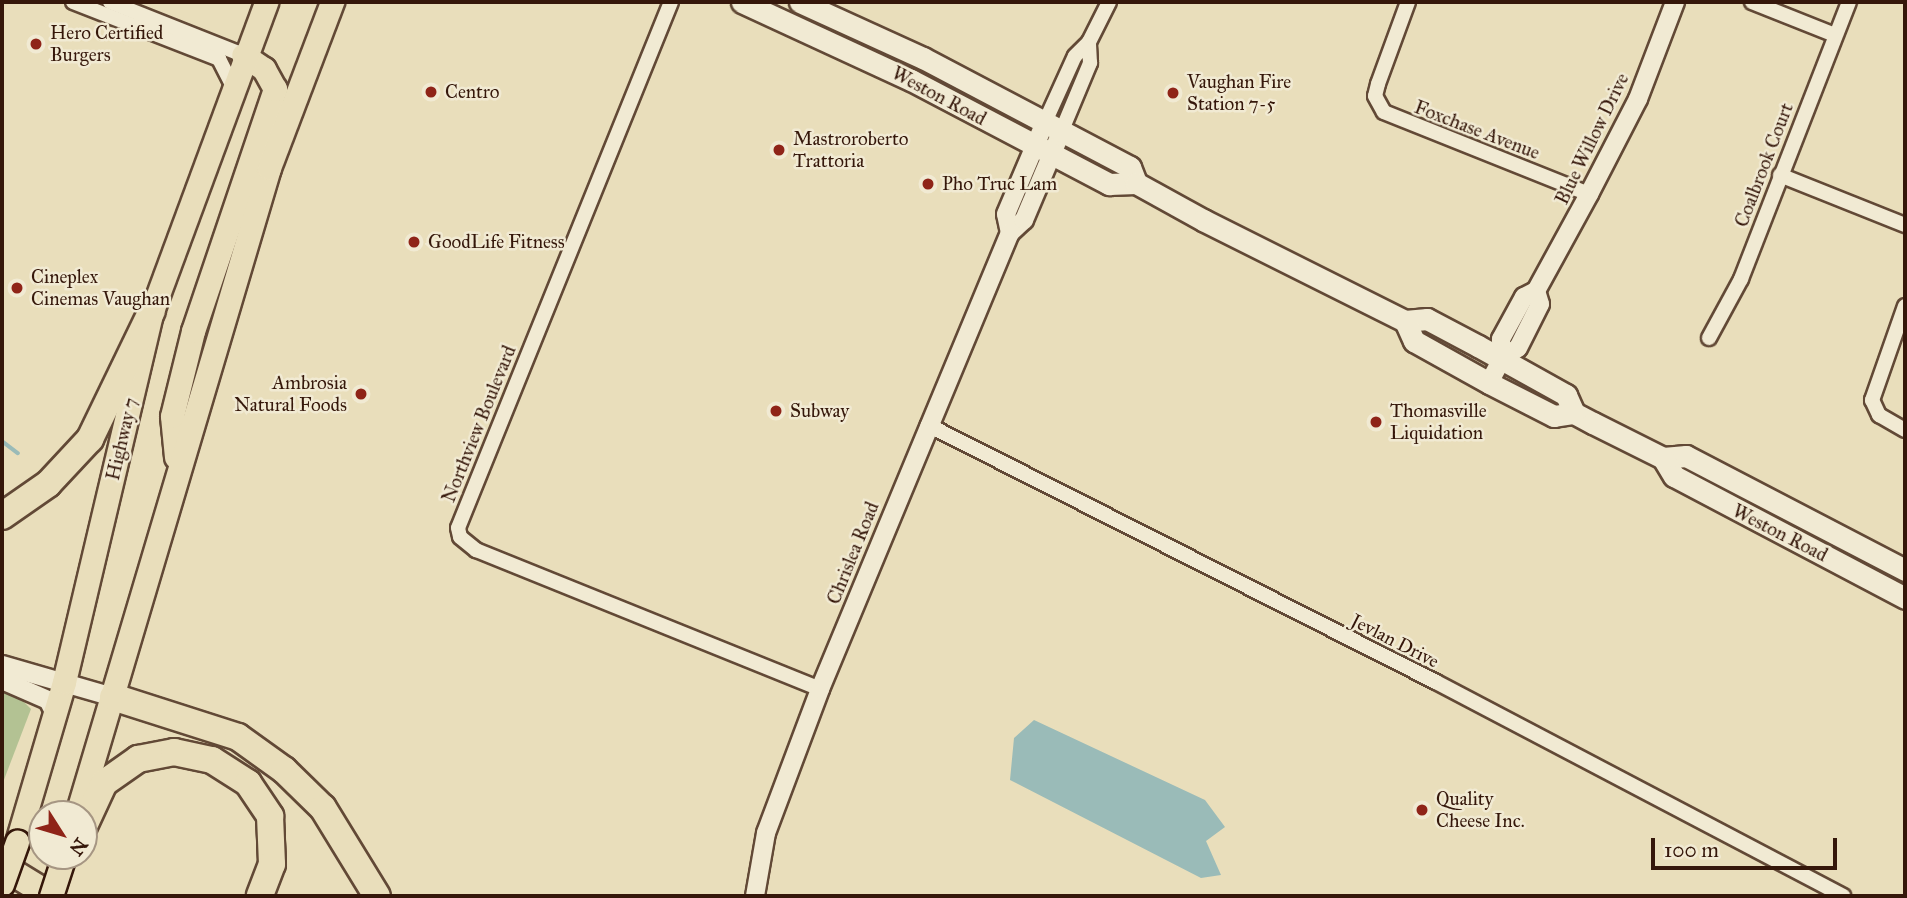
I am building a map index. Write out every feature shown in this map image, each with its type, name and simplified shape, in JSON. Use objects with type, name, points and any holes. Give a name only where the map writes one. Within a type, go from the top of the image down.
[{"type":"highway","points":[[2,516],[48,484],[90,439],[152,311]]},
{"type":"highway","points":[[113,697],[238,737],[284,769],[323,808],[377,896]]},
{"type":"highway","points":[[96,800],[104,783],[138,759],[174,752],[212,760],[248,783],[270,816],[272,864],[260,896]]},
{"type":"highway","points":[[2,866],[51,896]]},
{"type":"highway","points":[[2,883],[21,896]]},
{"type":"main road","name":"Highway 7","points":[[2,883],[64,682],[152,311],[243,55],[266,2]]},
{"type":"main road","points":[[81,800],[177,467],[269,168],[332,2]]},
{"type":"main road","name":"Weston Road","points":[[742,2],[911,80],[1109,184],[1136,183],[1405,321],[1427,318],[1566,395],[1574,413]]},
{"type":"main road","name":"Weston Road","points":[[800,2],[1054,126],[1130,167],[1136,183]]},
{"type":"main road","points":[[177,467],[173,416],[193,331],[275,89],[264,69],[243,55]]},
{"type":"main road","name":"Weston Road","points":[[1405,321],[1414,341],[1554,416],[1574,413],[1663,458],[1686,456],[1905,570]]},
{"type":"main road","name":"Weston Road","points":[[1663,458],[1674,477],[1905,598]]},
{"type":"main road","points":[[51,896],[60,870]]},
{"type":"street","points":[[73,2],[219,60],[232,85]]},
{"type":"street","points":[[110,2],[243,55]]},
{"type":"street","name":"Northview Boulevard","points":[[671,2],[458,528],[460,537],[476,550],[820,689]]},
{"type":"street","points":[[1054,126],[1075,56],[1089,42],[1109,2]]},
{"type":"street","name":"Foxchase Avenue","points":[[1408,2],[1375,96],[1384,112],[1589,194]]},
{"type":"street","name":"Blue Willow Drive","points":[[1489,383],[1502,359],[1518,348],[1539,304],[1536,291],[1638,99],[1675,2]]},
{"type":"street","points":[[1752,2],[1836,35]]},
{"type":"street","name":"Coalbrook Court","points":[[1709,338],[1741,279],[1849,2]]},
{"type":"street","name":"Chrislea Road","points":[[755,896],[766,834],[820,689],[1010,233],[1006,214],[1044,151],[1054,126]]},
{"type":"street","points":[[1780,175],[1905,225]]},
{"type":"street","points":[[1905,306],[1872,400],[1880,415],[1905,430]]},
{"type":"street","name":"Jevlan Drive","points":[[928,425],[1452,691],[1843,896]]},
{"type":"street","points":[[2,665],[14,678],[48,700],[55,714]]},
{"type":"street","points":[[14,678],[64,682],[113,697]]},
{"type":"green space","points":[[2,689],[17,695],[31,709],[2,785]]},
{"type":"water","points":[[1034,720],[1205,800],[1225,827],[1206,841],[1221,875],[1201,878],[1010,780],[1014,738]]},
{"type":"waterway","points":[[2,441],[18,453]]},
{"type":"place","name":"Hero Certified Burgers","points":[[36,44]]},
{"type":"place","name":"Centro","points":[[431,92]]},
{"type":"place","name":"Vaughan Fire Station 7-5","points":[[1173,93]]},
{"type":"place","name":"Mastroroberto Trattoria","points":[[779,150]]},
{"type":"place","name":"Pho Truc Lam","points":[[928,184]]},
{"type":"place","name":"GoodLife Fitness","points":[[414,242]]},
{"type":"place","name":"Cineplex Cinemas Vaughan","points":[[17,288]]},
{"type":"place","name":"Ambrosia Natural Foods","points":[[361,394]]},
{"type":"place","name":"Subway","points":[[776,411]]},
{"type":"place","name":"Thomasville Liquidation","points":[[1376,422]]},
{"type":"place","name":"Quality Cheese Inc.","points":[[1422,810]]}]
